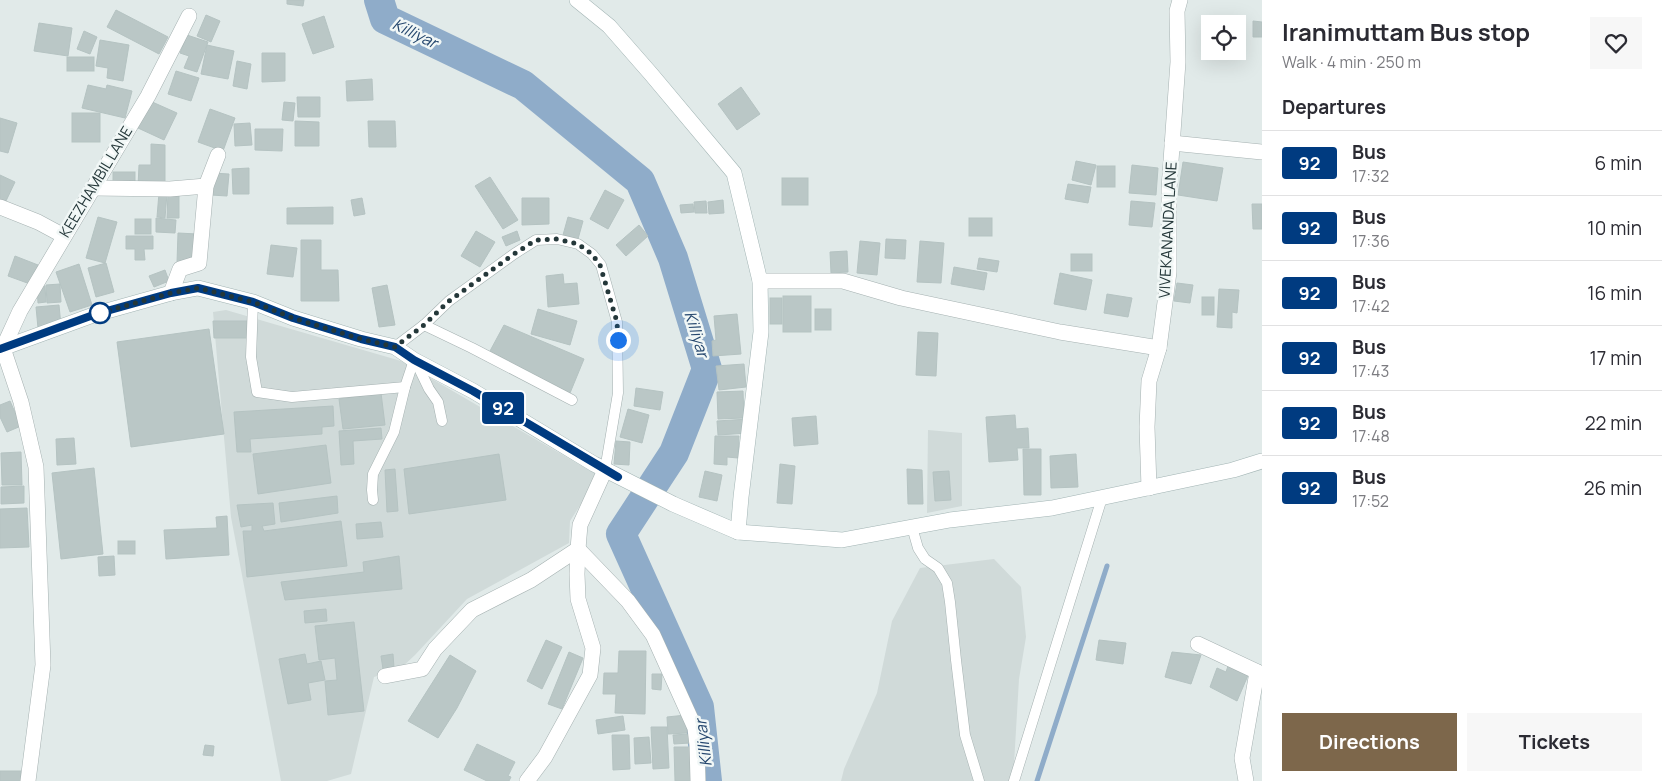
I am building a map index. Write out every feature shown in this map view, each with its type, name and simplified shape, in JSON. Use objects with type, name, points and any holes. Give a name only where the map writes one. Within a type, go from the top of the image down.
[{"type":"street","points":[[577,0],[615,32],[734,173],[760,281],[761,332],[740,497],[738,532]]},
{"type":"street","name":"VIVEKANANDA LANE","points":[[1149,488],[1147,427],[1149,381],[1158,348],[1169,272],[1169,189],[1178,62],[1177,11],[1180,0]]},
{"type":"street","name":"KEEZHAMBIL LANE","points":[[2,349],[20,310],[148,96],[190,16]]},
{"type":"street","points":[[1172,144],[1262,152]]},
{"type":"street","points":[[171,293],[180,269],[200,263],[206,186],[218,155]]},
{"type":"street","points":[[93,188],[170,189],[206,186]]},
{"type":"street","points":[[0,207],[38,222],[64,236]]},
{"type":"street","points":[[760,281],[843,282],[901,298],[1060,332],[1158,348]]},
{"type":"street","points":[[28,781],[43,665],[36,467],[21,402],[2,349],[96,314],[171,293],[198,288],[253,302],[293,318],[361,339],[395,347],[414,360],[473,391],[612,473],[673,504],[738,532],[842,540],[950,520],[1052,508],[1233,470],[1262,461]]},
{"type":"street","points":[[526,781],[545,757],[590,675],[592,648],[578,599],[577,574],[580,525],[612,473]]},
{"type":"street","points":[[386,676],[422,669],[435,648],[472,610],[531,580],[578,549]]},
{"type":"street","points":[[578,549],[628,601],[653,635],[695,728],[698,752],[698,781]]},
{"type":"street","points":[[1198,644],[1259,673],[1242,758],[1246,781]]},
{"type":"lane","points":[[395,347],[424,325],[449,301],[536,240],[557,239],[578,244],[592,254],[600,265],[617,322],[618,393],[612,473]]},
{"type":"lane","points":[[253,302],[251,358],[257,392],[292,397],[405,387]]},
{"type":"lane","points":[[424,325],[572,400]]},
{"type":"lane","points":[[373,500],[373,474],[394,432],[414,360]]},
{"type":"lane","points":[[414,360],[438,402],[442,422]]},
{"type":"lane","points":[[1014,781],[1102,498]]},
{"type":"lane","points":[[912,527],[918,548],[925,558],[938,568],[947,583],[966,735],[979,781]]},
{"type":"shaded area","points":[[226,310],[401,361],[599,476],[570,521],[569,543],[467,599],[400,669],[374,677],[351,774],[327,781],[281,781],[231,517],[213,312]]},
{"type":"shaded area","points":[[928,430],[962,433],[962,506],[927,513]]},
{"type":"shaded area","points":[[994,559],[1021,587],[1026,637],[1019,679],[1013,781],[841,781],[844,769],[877,693],[892,621],[920,568]]},
{"type":"building","points":[[287,0],[304,0],[303,6],[287,4]]},
{"type":"building","points":[[116,10],[168,37],[159,54],[107,27]]},
{"type":"building","points":[[206,15],[220,21],[211,42],[197,36]]},
{"type":"building","points":[[324,16],[334,47],[313,54],[302,24]]},
{"type":"building","points":[[1253,21],[1262,22],[1262,37],[1253,37]]},
{"type":"building","points":[[39,23],[72,28],[68,56],[34,51]]},
{"type":"building","points":[[84,31],[97,37],[90,54],[77,49]]},
{"type":"building","points":[[187,35],[208,42],[197,72],[184,68],[189,56],[180,53]]},
{"type":"building","points":[[100,40],[129,45],[123,81],[107,78],[108,68],[96,66]]},
{"type":"building","points":[[207,45],[234,51],[228,79],[201,74]]},
{"type":"building","points":[[262,53],[285,53],[285,81],[262,82]]},
{"type":"building","points":[[67,57],[94,57],[94,71],[67,71]]},
{"type":"building","points":[[237,61],[251,64],[247,89],[233,86]]},
{"type":"building","points":[[176,71],[199,78],[191,101],[168,94]]},
{"type":"building","points":[[372,79],[373,100],[347,101],[346,81]]},
{"type":"building","points":[[88,85],[106,89],[107,85],[132,91],[125,118],[82,108]]},
{"type":"building","points":[[741,87],[760,114],[737,130],[718,104]]},
{"type":"building","points":[[297,97],[320,97],[320,117],[298,117]]},
{"type":"building","points":[[150,101],[177,113],[164,140],[138,128]]},
{"type":"building","points":[[284,102],[295,103],[293,121],[282,120]]},
{"type":"building","points":[[210,109],[235,118],[223,151],[198,142]]},
{"type":"building","points":[[72,113],[100,113],[100,142],[72,142]]},
{"type":"building","points":[[0,118],[17,123],[8,153],[0,151]]},
{"type":"building","points":[[295,121],[319,122],[319,146],[295,146]]},
{"type":"building","points":[[368,121],[395,121],[396,147],[369,147]]},
{"type":"building","points":[[250,123],[252,145],[235,146],[234,124]]},
{"type":"building","points":[[255,129],[283,129],[282,151],[255,150]]},
{"type":"building","points":[[151,144],[165,145],[165,187],[138,187],[139,165],[151,165]]},
{"type":"building","points":[[1076,161],[1096,165],[1091,185],[1072,180]]},
{"type":"building","points":[[1183,162],[1223,168],[1217,201],[1178,195]]},
{"type":"building","points":[[1132,165],[1158,168],[1156,195],[1129,193]]},
{"type":"building","points":[[1097,166],[1115,166],[1115,187],[1097,187]]},
{"type":"building","points":[[249,168],[249,194],[233,194],[232,169]]},
{"type":"building","points":[[113,172],[135,172],[135,183],[113,183]]},
{"type":"building","points":[[213,173],[229,174],[227,196],[211,195]]},
{"type":"building","points":[[0,175],[15,182],[5,203],[0,201]]},
{"type":"building","points":[[490,177],[518,220],[503,229],[475,186]]},
{"type":"building","points":[[782,178],[808,178],[808,205],[782,205]]},
{"type":"building","points":[[1068,184],[1091,187],[1088,203],[1065,199]]},
{"type":"building","points":[[605,190],[624,200],[608,229],[590,219]]},
{"type":"building","points":[[168,192],[179,192],[179,218],[167,218]]},
{"type":"building","points":[[159,193],[167,194],[165,218],[157,217]]},
{"type":"building","points":[[362,198],[365,214],[354,216],[351,200]]},
{"type":"building","points":[[522,198],[549,198],[549,224],[522,225]]},
{"type":"building","points":[[723,200],[724,213],[709,214],[708,202]]},
{"type":"building","points":[[706,201],[707,213],[695,213],[694,202]]},
{"type":"building","points":[[1131,201],[1155,203],[1152,227],[1129,225]]},
{"type":"building","points":[[693,204],[694,212],[681,213],[680,205]]},
{"type":"building","points":[[1252,204],[1262,204],[1262,229],[1253,229]]},
{"type":"building","points":[[333,207],[333,224],[287,224],[287,208]]},
{"type":"building","points":[[98,217],[117,222],[105,263],[86,258]]},
{"type":"building","points":[[568,217],[583,221],[578,239],[563,235]]},
{"type":"building","points":[[156,218],[176,220],[175,233],[156,232]]},
{"type":"building","points":[[969,218],[992,218],[992,236],[969,236]]},
{"type":"building","points":[[135,219],[151,219],[151,234],[135,234]]},
{"type":"building","points":[[639,225],[648,236],[626,256],[616,245]]},
{"type":"building","points":[[476,231],[495,242],[480,267],[461,256]]},
{"type":"building","points":[[517,231],[520,240],[506,246],[502,237]]},
{"type":"building","points":[[178,233],[197,234],[196,263],[177,263]]},
{"type":"building","points":[[126,236],[153,236],[153,249],[144,249],[145,260],[135,260],[135,249],[126,249]]},
{"type":"building","points":[[886,239],[906,240],[905,259],[885,258]]},
{"type":"building","points":[[301,240],[321,240],[321,270],[338,270],[339,301],[301,301]]},
{"type":"building","points":[[860,241],[880,243],[877,275],[857,273]]},
{"type":"building","points":[[920,241],[944,243],[941,283],[917,282]]},
{"type":"building","points":[[271,245],[297,248],[293,277],[267,274]]},
{"type":"building","points":[[847,251],[848,272],[831,273],[830,252]]},
{"type":"building","points":[[1071,254],[1092,254],[1092,271],[1071,271]]},
{"type":"building","points":[[15,256],[38,265],[30,284],[8,276]]},
{"type":"building","points":[[979,258],[999,261],[997,272],[977,269]]},
{"type":"building","points":[[106,263],[114,292],[96,297],[88,268]]},
{"type":"building","points":[[79,264],[92,305],[70,312],[56,272]]},
{"type":"building","points":[[954,267],[987,273],[984,290],[951,284]]},
{"type":"building","points":[[165,270],[169,281],[154,287],[149,276]]},
{"type":"building","points":[[1060,273],[1092,280],[1086,310],[1054,304]]},
{"type":"building","points":[[563,274],[564,284],[577,283],[579,304],[548,307],[546,276]]},
{"type":"building","points":[[1177,283],[1193,285],[1190,303],[1174,301]]},
{"type":"building","points":[[60,284],[61,302],[47,303],[46,285]]},
{"type":"building","points":[[387,285],[395,325],[379,327],[372,288]]},
{"type":"building","points":[[37,286],[45,286],[46,302],[38,303]]},
{"type":"building","points":[[1219,289],[1239,290],[1237,313],[1232,312],[1232,328],[1217,327]]},
{"type":"building","points":[[1107,294],[1132,298],[1128,317],[1104,313]]},
{"type":"building","points":[[783,296],[811,296],[811,332],[783,332]]},
{"type":"building","points":[[1202,297],[1214,297],[1214,315],[1202,315]]},
{"type":"building","points":[[770,298],[782,298],[782,324],[770,324]]},
{"type":"building","points":[[59,305],[61,326],[38,328],[36,307]]},
{"type":"building","points":[[538,309],[577,321],[570,345],[531,334]]},
{"type":"building","points":[[815,309],[831,309],[831,330],[815,330]]},
{"type":"building","points":[[737,314],[741,354],[713,356],[712,341],[716,340],[714,316]]},
{"type":"building","points":[[213,321],[248,321],[248,338],[214,338]]},
{"type":"building","points":[[504,325],[584,359],[570,393],[490,351]]},
{"type":"building","points":[[209,329],[224,434],[131,447],[117,342]]},
{"type":"building","points":[[918,332],[938,333],[936,376],[916,375]]},
{"type":"building","points":[[744,364],[746,387],[719,390],[716,366]]},
{"type":"building","points":[[636,388],[663,392],[660,410],[634,406]]},
{"type":"building","points":[[743,391],[744,418],[718,419],[717,392]]},
{"type":"building","points":[[381,393],[385,425],[343,429],[339,399]]},
{"type":"building","points":[[10,401],[21,426],[7,432],[0,417],[0,405]]},
{"type":"building","points":[[333,406],[334,426],[322,427],[322,434],[250,439],[251,452],[237,452],[234,412]]},
{"type":"building","points":[[628,409],[649,415],[642,443],[620,437]]},
{"type":"building","points":[[1015,415],[1016,429],[1028,428],[1029,448],[1017,448],[1018,460],[989,462],[986,417]]},
{"type":"building","points":[[816,416],[818,444],[794,446],[792,418]]},
{"type":"building","points":[[748,419],[749,433],[718,435],[717,421]]},
{"type":"building","points":[[381,428],[382,439],[353,441],[354,464],[341,465],[339,431]]},
{"type":"building","points":[[715,436],[739,436],[738,458],[727,457],[727,465],[714,464]]},
{"type":"building","points":[[74,438],[76,464],[57,465],[56,439]]},
{"type":"building","points":[[616,441],[630,442],[629,465],[614,464]]},
{"type":"building","points":[[326,445],[331,483],[258,494],[253,454]]},
{"type":"building","points":[[1023,449],[1041,449],[1041,495],[1024,495]]},
{"type":"building","points":[[21,452],[22,485],[2,485],[1,453]]},
{"type":"building","points":[[499,454],[506,500],[409,514],[404,469]]},
{"type":"building","points":[[1076,454],[1078,487],[1051,488],[1050,456]]},
{"type":"building","points":[[780,464],[795,466],[792,504],[777,503]]},
{"type":"building","points":[[94,468],[103,554],[61,559],[52,473]]},
{"type":"building","points":[[395,469],[398,511],[387,512],[385,470]]},
{"type":"building","points":[[907,469],[922,470],[923,504],[908,504]]},
{"type":"building","points":[[705,471],[722,475],[717,501],[699,497]]},
{"type":"building","points":[[949,471],[951,500],[935,501],[933,472]]},
{"type":"building","points":[[24,486],[24,503],[1,504],[1,487]]},
{"type":"building","points":[[337,496],[338,513],[281,522],[279,503]]},
{"type":"building","points":[[273,503],[275,524],[262,526],[264,531],[341,521],[347,566],[247,577],[243,531],[252,531],[252,525],[241,527],[237,505]]},
{"type":"building","points":[[27,508],[29,547],[0,548],[0,509]]},
{"type":"building","points":[[227,516],[229,555],[166,559],[164,530],[217,528],[216,517]]},
{"type":"building","points":[[381,522],[383,537],[357,539],[356,524]]},
{"type":"building","points":[[118,541],[135,541],[135,554],[118,554]]},
{"type":"building","points":[[114,556],[115,575],[99,576],[98,557]]},
{"type":"building","points":[[399,556],[402,589],[285,600],[281,582],[364,572],[363,562]]},
{"type":"building","points":[[326,609],[327,621],[305,623],[304,611]]},
{"type":"building","points":[[354,622],[364,711],[328,715],[325,681],[337,680],[335,658],[319,660],[315,626]]},
{"type":"building","points":[[546,640],[562,647],[542,689],[527,681]]},
{"type":"building","points":[[1099,640],[1126,643],[1123,664],[1096,660]]},
{"type":"building","points":[[619,651],[646,651],[645,714],[615,713],[616,694],[603,694],[604,673],[618,673]]},
{"type":"building","points":[[569,652],[583,658],[562,709],[548,704]]},
{"type":"building","points":[[1172,652],[1201,655],[1191,684],[1165,677]]},
{"type":"building","points":[[305,654],[307,664],[321,661],[325,680],[308,683],[311,700],[288,704],[279,659]]},
{"type":"building","points":[[393,654],[394,668],[383,669],[381,656]]},
{"type":"building","points":[[450,655],[476,671],[457,708],[438,738],[408,721]]},
{"type":"building","points":[[1229,663],[1249,673],[1237,701],[1210,687],[1217,668],[1226,672]]},
{"type":"building","points":[[652,674],[662,674],[661,690],[652,689]]},
{"type":"building","points":[[686,715],[687,733],[668,734],[667,717]]},
{"type":"building","points":[[623,716],[625,730],[598,734],[596,720]]},
{"type":"building","points":[[651,727],[667,727],[669,768],[653,769]]},
{"type":"building","points":[[689,734],[690,743],[674,744],[673,735]]},
{"type":"building","points":[[612,735],[629,735],[630,769],[613,770]]},
{"type":"building","points":[[649,737],[651,763],[635,764],[634,738]]},
{"type":"building","points":[[477,744],[515,762],[508,776],[511,777],[509,781],[487,781],[464,770]]},
{"type":"building","points":[[205,745],[214,746],[213,756],[203,755]]},
{"type":"building","points":[[674,747],[694,747],[695,781],[675,781]]},
{"type":"building","points":[[0,771],[21,771],[21,781],[0,781]]},
{"type":"waterway","name":"Killiyar","points":[[379,0],[385,19],[523,85],[640,181],[673,258],[707,369],[674,453],[621,534],[699,707],[707,781]]},
{"type":"waterway","points":[[1037,781],[1107,566]]},
{"type":"bus line","name":"92","points":[[0,349],[96,314],[171,293],[198,288],[253,302],[293,318],[361,339],[395,347],[414,360],[473,391],[618,477]]},
{"type":"route","points":[[100,313],[96,314],[171,293],[198,288],[253,302],[293,318],[361,339],[395,347],[424,325],[449,301],[514,254],[536,240],[557,239],[578,244],[592,254],[600,265],[617,322],[618,340]]}]
